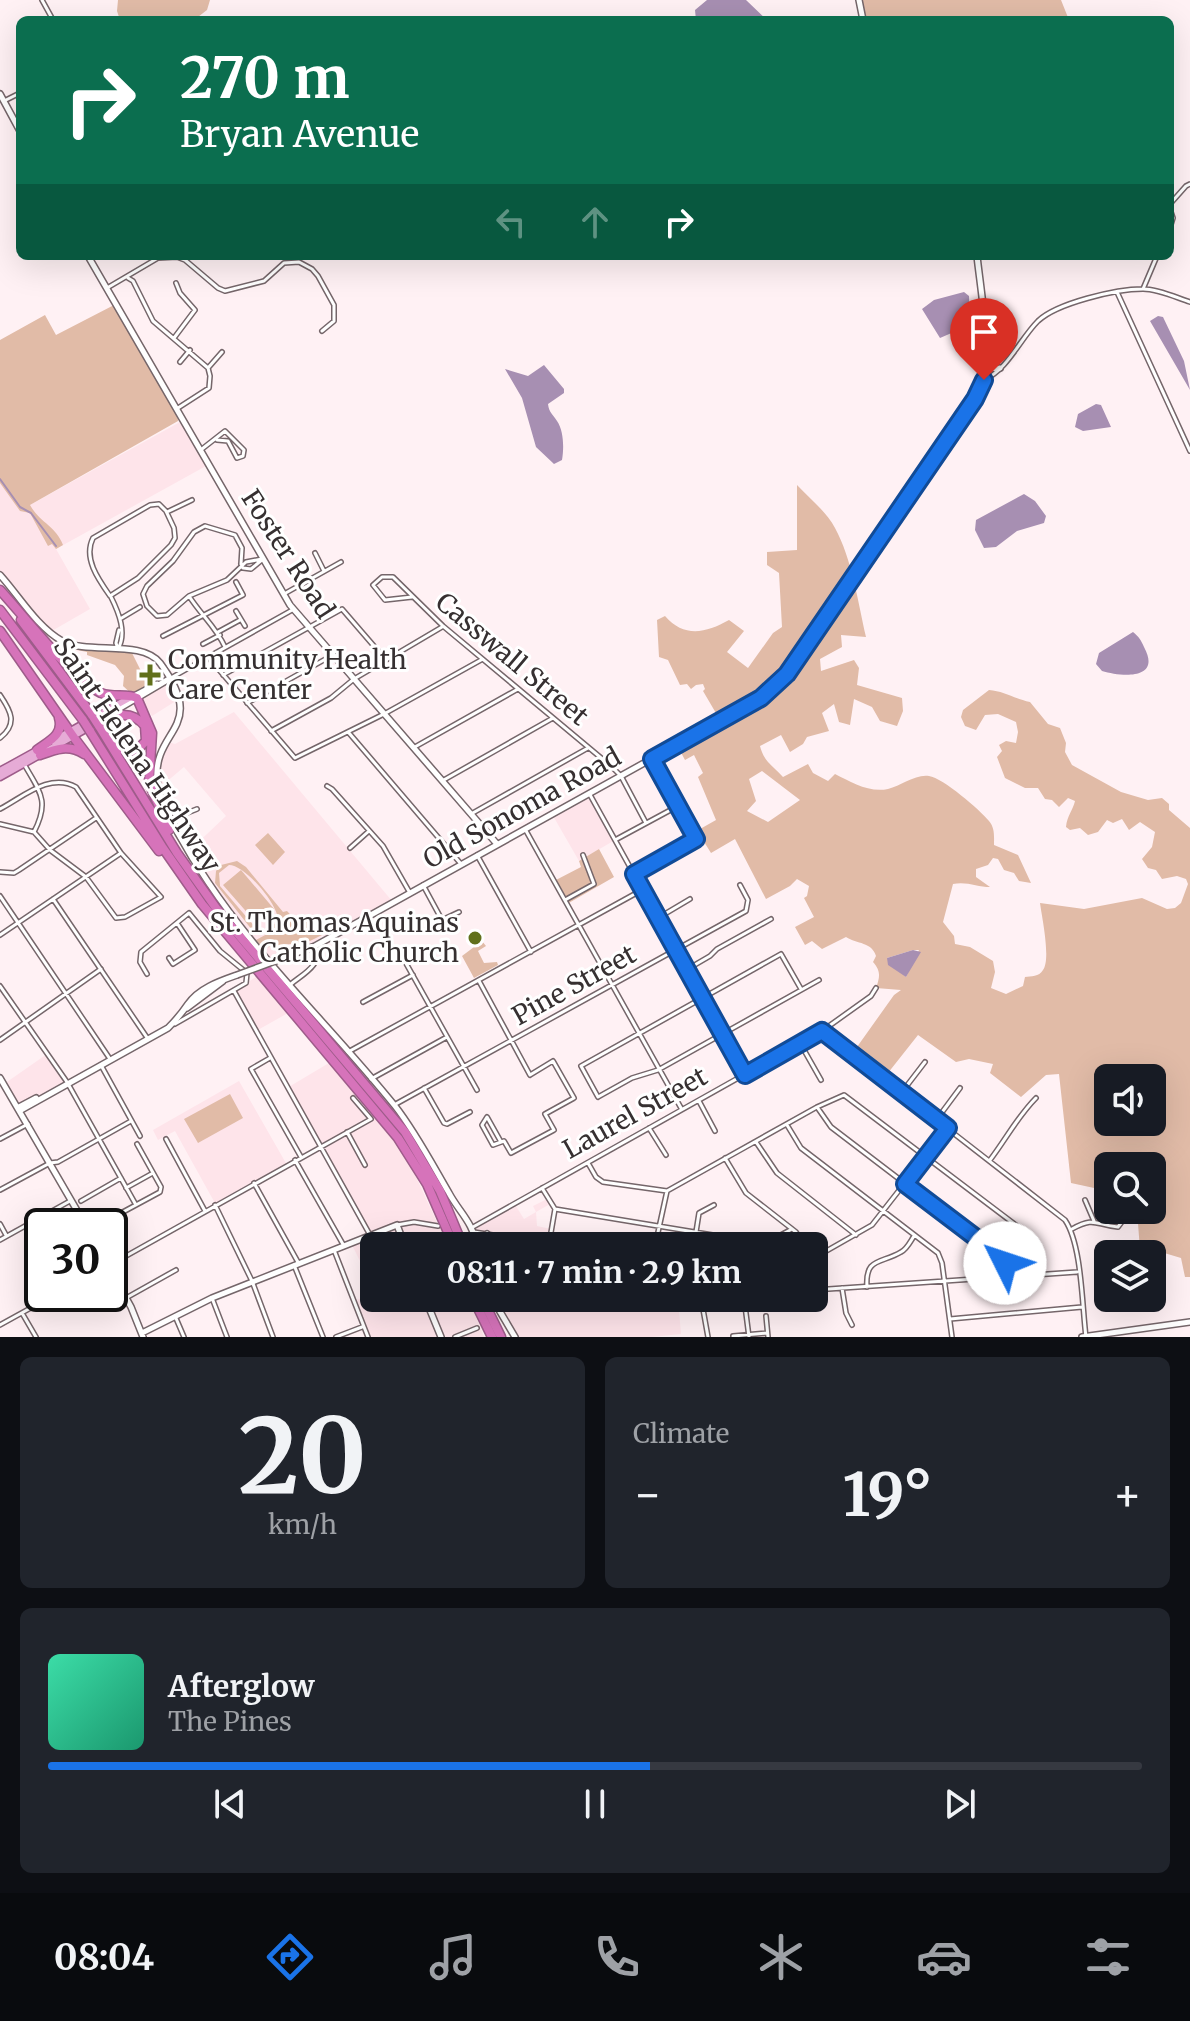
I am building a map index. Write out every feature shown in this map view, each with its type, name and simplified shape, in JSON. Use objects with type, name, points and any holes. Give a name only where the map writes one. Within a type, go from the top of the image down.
[{"type":"highway","points":[[0,592],[91,686],[110,696],[136,697],[151,726],[148,774],[151,791],[189,870]]},
{"type":"highway","name":"Saint Helena Highway","points":[[0,592],[51,659],[189,870],[233,930],[405,1132],[440,1191],[457,1232]]},
{"type":"highway","name":"Saint Helena Highway","points":[[0,610],[91,723],[171,860],[202,904],[391,1127],[427,1184],[448,1232]]},
{"type":"highway","points":[[0,631],[171,868],[202,904]]},
{"type":"highway","points":[[38,752],[60,731],[57,713]]},
{"type":"highway","points":[[115,715],[129,715],[145,726],[146,741],[137,750],[123,751],[91,723],[115,715]]},
{"type":"highway","points":[[38,752],[75,748],[93,761]]},
{"type":"highway","points":[[477,1312],[480,1325],[491,1337]]},
{"type":"highway","points":[[489,1312],[501,1337]]},
{"type":"main road","points":[[0,774],[136,697]]},
{"type":"main road","points":[[72,734],[91,723]]},
{"type":"main road","points":[[0,774],[24,764],[38,752]]},
{"type":"street","points":[[0,94],[16,124]]},
{"type":"street","points":[[4,101],[16,95]]},
{"type":"street","points":[[1174,202],[1190,184]]},
{"type":"street","name":"Foster Road","points":[[90,260],[294,609],[497,844]]},
{"type":"street","points":[[107,288],[155,260]]},
{"type":"street","points":[[183,260],[218,288],[231,291],[264,281],[284,263],[304,264],[318,276],[334,305],[332,324],[322,331]]},
{"type":"street","name":"Old Sonoma Road","points":[[168,1028],[189,1003],[207,988],[315,946],[761,698],[787,674],[975,399],[984,380],[977,260]]},
{"type":"street","points":[[1143,289],[1155,260]]},
{"type":"street","points":[[128,278],[133,281],[153,321],[208,368],[209,388],[177,409]]},
{"type":"street","points":[[174,338],[195,310],[180,293],[176,283]]},
{"type":"street","points":[[984,380],[1000,368],[1038,321],[1061,307],[1117,292],[1143,289],[1190,302]]},
{"type":"street","points":[[1117,292],[1190,451]]},
{"type":"street","points":[[180,362],[190,350]]},
{"type":"street","points":[[208,368],[222,352]]},
{"type":"street","points":[[985,366],[1000,368]]},
{"type":"street","points":[[200,450],[217,440],[222,432],[228,431],[244,450],[243,456],[237,458],[228,441],[217,440]]},
{"type":"street","points":[[167,512],[192,500]]},
{"type":"street","points":[[110,596],[138,578],[171,545],[175,534],[167,512],[159,504],[150,505],[93,538],[89,553],[92,564],[120,619],[123,633],[118,649]]},
{"type":"street","points":[[215,527],[235,535],[242,548],[241,564],[233,577],[189,596],[167,615],[157,616],[147,606],[144,588],[173,561],[199,528],[215,527]]},
{"type":"street","points":[[315,553],[324,571]]},
{"type":"street","points":[[241,564],[263,559]]},
{"type":"street","points":[[284,594],[341,562]]},
{"type":"street","points":[[0,575],[44,626],[60,639],[75,645],[118,649],[154,657],[179,697],[180,717],[160,760],[157,778],[172,819],[217,896],[394,1105],[456,1205],[474,1230],[480,1232]]},
{"type":"street","name":"Casswall Street","points":[[412,597],[385,600],[373,585],[388,575],[411,592],[412,597],[443,626],[621,776],[646,823]]},
{"type":"street","points":[[163,636],[243,595],[236,582]]},
{"type":"street","points":[[189,596],[219,634],[225,647]]},
{"type":"street","points":[[120,619],[140,607]]},
{"type":"street","points":[[91,723],[294,609]]},
{"type":"street","points":[[223,675],[342,609],[386,660]]},
{"type":"street","points":[[236,611],[245,626]]},
{"type":"street","points":[[203,644],[240,620]]},
{"type":"street","points":[[271,731],[331,698],[354,679],[443,626]]},
{"type":"street","points":[[247,703],[333,655]]},
{"type":"street","points":[[208,657],[295,758],[384,714],[482,659]]},
{"type":"street","points":[[413,748],[518,689]]},
{"type":"street","points":[[0,696],[11,713],[12,721],[0,738]]},
{"type":"street","points":[[442,781],[553,718]]},
{"type":"street","points":[[348,732],[461,864]]},
{"type":"street","points":[[471,814],[588,748]]},
{"type":"street","points":[[634,874],[696,839],[652,759]]},
{"type":"street","points":[[24,764],[38,789],[44,808],[34,832]]},
{"type":"street","points":[[0,809],[56,781],[76,787],[121,853],[161,897],[119,919],[86,877],[50,850],[34,832],[0,824]]},
{"type":"street","points":[[327,786],[383,846],[410,893]]},
{"type":"street","points":[[589,793],[745,1075]]},
{"type":"street","points":[[615,840],[678,806]]},
{"type":"street","points":[[172,819],[190,809],[197,809]]},
{"type":"street","points":[[0,872],[14,873],[97,817]]},
{"type":"street","points":[[525,829],[681,1110]]},
{"type":"street","points":[[350,848],[369,831]]},
{"type":"street","points":[[0,935],[121,853]]},
{"type":"street","points":[[477,855],[531,952]]},
{"type":"street","points":[[565,900],[594,884],[583,855]]},
{"type":"street","points":[[423,885],[442,920]]},
{"type":"street","name":"Pine Street","points":[[394,1105],[746,911],[748,900],[740,885]]},
{"type":"street","points":[[348,1052],[642,890]]},
{"type":"street","points":[[0,896],[110,1059]]},
{"type":"street","points":[[53,899],[148,1039]]},
{"type":"street","points":[[658,918],[690,899]]},
{"type":"street","points":[[427,929],[459,912]]},
{"type":"street","name":"Old Sonoma Road","points":[[20,1108],[248,981],[245,969],[220,951],[189,913],[177,923]]},
{"type":"street","points":[[686,970],[771,919]]},
{"type":"street","points":[[147,974],[140,962],[141,952],[177,923],[195,950],[173,964],[169,958]]},
{"type":"street","points":[[291,984],[319,958],[325,940]]},
{"type":"street","points":[[315,946],[319,958]]},
{"type":"street","points":[[398,949],[477,1090]]},
{"type":"street","points":[[801,989],[781,954],[581,1066],[598,1097],[632,1078],[658,1070],[819,980]]},
{"type":"street","points":[[0,1040],[101,969]]},
{"type":"street","points":[[363,1002],[413,975]]},
{"type":"street","points":[[479,981],[530,1075],[553,1061],[574,1098],[545,1114],[554,1130],[511,1153],[504,1141],[493,1145],[482,1125],[487,1117],[501,1142]]},
{"type":"street","points":[[0,986],[67,1082],[136,1205]]},
{"type":"street","name":"Laurel Street","points":[[474,1230],[542,1188],[822,1031],[871,996],[876,988]]},
{"type":"street","points":[[234,991],[368,1232]]},
{"type":"street","points":[[197,999],[211,1004]]},
{"type":"street","points":[[822,1031],[1057,1212],[1072,1229],[1085,1336],[1190,1322]]},
{"type":"street","points":[[371,1079],[447,1037]]},
{"type":"street","points":[[800,1043],[821,1080]]},
{"type":"street","points":[[270,1058],[251,1069],[301,1157]]},
{"type":"street","points":[[902,1092],[925,1062]]},
{"type":"street","points":[[100,1064],[140,1136]]},
{"type":"street","points":[[0,1078],[3,1089],[20,1108],[76,1208]]},
{"type":"street","points":[[424,1088],[444,1123],[470,1112]]},
{"type":"street","points":[[937,1119],[960,1088]]},
{"type":"street","points":[[588,1163],[603,1182],[667,1191],[817,1107],[838,1096],[846,1096],[1033,1238],[1039,1247],[1042,1275]]},
{"type":"street","points":[[128,1256],[371,1119],[353,1098]]},
{"type":"street","points":[[990,1160],[1015,1128],[1019,1116],[1036,1098]]},
{"type":"street","points":[[29,1124],[29,1113],[36,1100]]},
{"type":"street","points":[[699,1101],[715,1131]]},
{"type":"street","points":[[817,1107],[831,1127],[1000,1256],[1005,1263],[1006,1277]]},
{"type":"street","points":[[0,1190],[131,1121]]},
{"type":"street","points":[[0,1139],[29,1124]]},
{"type":"street","points":[[787,1125],[801,1148],[941,1258],[952,1337]]},
{"type":"street","points":[[649,1128],[666,1155]]},
{"type":"street","points":[[828,1250],[872,1225],[948,1128]]},
{"type":"street","points":[[347,1132],[365,1165]]},
{"type":"street","points":[[166,1139],[205,1211]]},
{"type":"street","points":[[756,1142],[777,1173],[856,1235]]},
{"type":"street","points":[[128,1209],[160,1192],[161,1187],[137,1144]]},
{"type":"street","points":[[725,1158],[746,1193],[794,1232]]},
{"type":"street","points":[[295,1160],[344,1246]]},
{"type":"street","points":[[126,1188],[153,1173]]},
{"type":"street","points":[[81,1201],[121,1178]]},
{"type":"street","points":[[254,1183],[297,1264],[323,1337]]},
{"type":"street","points":[[542,1188],[555,1209],[551,1232]]},
{"type":"street","points":[[657,1232],[667,1191]]},
{"type":"street","points":[[0,1240],[71,1200]]},
{"type":"street","points":[[1072,1229],[1094,1221],[1085,1200]]},
{"type":"street","points":[[215,1205],[252,1281],[273,1337]]},
{"type":"street","points":[[555,1209],[696,1232],[699,1213],[714,1205]]},
{"type":"street","points":[[378,1232],[414,1222],[438,1226]]},
{"type":"street","points":[[0,1224],[7,1236]]},
{"type":"street","points":[[397,1225],[400,1232]]},
{"type":"street","points":[[786,1232],[792,1229]]},
{"type":"street","points":[[867,1287],[867,1272],[871,1265],[902,1252],[915,1235]]},
{"type":"street","points":[[135,1337],[212,1298],[360,1239]]},
{"type":"street","points":[[334,1250],[368,1337]]},
{"type":"street","points":[[128,1297],[176,1270]]},
{"type":"street","points":[[828,1289],[1078,1272]]},
{"type":"street","points":[[842,1288],[846,1313],[852,1325]]},
{"type":"street","points":[[212,1298],[227,1337]]},
{"type":"street","points":[[128,1303],[142,1335]]},
{"type":"street","points":[[950,1319],[1082,1307]]},
{"type":"street","points":[[431,1312],[441,1337]]},
{"type":"street","points":[[500,1312],[515,1337]]},
{"type":"street","points":[[704,1312],[708,1337]]},
{"type":"street","points":[[746,1312],[749,1336]]},
{"type":"street","points":[[0,1325],[22,1313],[36,1337]]},
{"type":"street","points":[[175,1316],[184,1337]]},
{"type":"street","points":[[733,1336],[768,1335],[766,1316]]},
{"type":"street","points":[[455,1337],[480,1325]]},
{"type":"street","points":[[336,1337],[364,1326]]},
{"type":"shaded area","points":[[118,0],[210,0],[207,10],[199,16],[119,16]]},
{"type":"shaded area","points":[[707,0],[746,0],[763,16],[696,16],[695,10]]},
{"type":"shaded area","points":[[861,0],[1061,0],[1067,16],[863,16]]},
{"type":"shaded area","points":[[964,292],[969,296],[970,322],[940,338],[922,309],[934,300]]},
{"type":"shaded area","points":[[116,304],[177,409],[178,421],[30,505],[60,539],[63,545],[56,549],[52,544],[48,546],[30,513],[20,511],[0,483],[0,340],[45,315],[56,335]]},
{"type":"shaded area","points":[[1158,316],[1163,317],[1184,361],[1190,390],[1150,321]]},
{"type":"shaded area","points":[[544,365],[564,389],[564,393],[548,404],[563,440],[562,460],[554,464],[536,447],[522,398],[505,369],[528,376]]},
{"type":"shaded area","points":[[1096,404],[1101,405],[1111,427],[1083,431],[1075,427],[1078,414]]},
{"type":"shaded area","points":[[180,422],[206,466],[56,549],[90,609],[50,632],[0,575],[0,482],[30,505]]},
{"type":"shaded area","points":[[797,485],[827,516],[841,540],[866,637],[841,635],[842,647],[820,659],[821,671],[854,660],[859,668],[857,685],[902,698],[903,711],[897,726],[880,721],[872,707],[854,699],[850,725],[839,722],[834,704],[822,713],[829,731],[807,737],[803,744],[790,752],[781,735],[760,746],[764,756],[783,777],[808,764],[813,773],[828,781],[835,774],[860,786],[881,790],[929,776],[952,788],[989,821],[994,832],[994,845],[1018,855],[1031,883],[1019,881],[1014,873],[1004,870],[998,859],[993,858],[988,865],[976,869],[976,877],[990,887],[953,884],[943,922],[954,936],[955,944],[970,947],[993,961],[995,972],[991,988],[1006,994],[1023,986],[1025,977],[1037,975],[1043,970],[1046,948],[1040,903],[1084,909],[1142,898],[1167,909],[1175,908],[1181,903],[1188,884],[1186,879],[1177,876],[1162,879],[1156,870],[1148,868],[1142,859],[1152,847],[1155,832],[1140,822],[1129,830],[1122,819],[1113,823],[1107,820],[1098,832],[1088,835],[1080,828],[1070,830],[1066,827],[1075,801],[1068,798],[1059,807],[1052,800],[1045,799],[1038,788],[1025,788],[1005,778],[997,757],[1002,751],[999,745],[1006,741],[1016,743],[1016,722],[998,714],[985,715],[976,730],[965,726],[961,717],[963,710],[989,690],[1030,702],[1048,724],[1060,728],[1066,743],[1065,752],[1072,765],[1121,792],[1148,800],[1162,798],[1169,804],[1169,810],[1190,828],[1190,1277],[1185,1277],[1181,1258],[1166,1254],[1166,1240],[1139,1240],[1138,1224],[1166,1224],[1166,1152],[1094,1152],[1094,1188],[1071,1183],[1059,1074],[1046,1075],[1021,1097],[990,1073],[993,1064],[969,1059],[956,1062],[918,1035],[884,1078],[852,1054],[894,995],[901,990],[876,988],[879,974],[873,962],[876,956],[874,951],[846,937],[822,949],[812,941],[805,945],[795,927],[814,917],[804,898],[809,886],[797,879],[766,899],[735,839],[711,853],[701,837],[696,839],[693,833],[716,820],[698,777],[703,773],[694,755],[685,760],[677,745],[720,720],[703,691],[703,684],[691,689],[687,684],[680,685],[668,660],[659,657],[657,620],[665,616],[680,628],[696,631],[729,620],[744,631],[727,652],[748,668],[773,633],[782,627],[779,573],[767,565],[767,552],[797,550]],"holes":[[[762,771],[800,800],[768,822],[747,811],[756,801],[749,779]],[[919,950],[906,977],[887,958]]]},
{"type":"shaded area","points":[[1024,494],[1035,501],[1046,516],[1044,523],[1017,531],[996,547],[984,548],[975,530],[976,520]]},
{"type":"shaded area","points":[[45,626],[67,643],[131,651],[149,687],[134,696],[123,686],[124,676],[115,665],[87,655],[87,652],[62,647]]},
{"type":"shaded area","points":[[1133,632],[1141,640],[1148,666],[1144,671],[1129,675],[1102,671],[1096,664],[1099,653]]},
{"type":"shaded area","points":[[169,679],[179,699],[152,716],[140,697]]},
{"type":"shaded area","points":[[234,712],[392,901],[326,937],[322,935],[316,945],[271,962],[237,921],[189,851],[226,816],[184,767],[158,789],[158,766],[168,742],[175,744]]},
{"type":"shaded area","points":[[589,793],[615,840],[579,861],[552,814]]},
{"type":"shaded area","points":[[268,833],[285,852],[273,865],[255,845]]},
{"type":"shaded area","points":[[599,849],[614,877],[567,904],[554,881],[581,867],[579,861]]},
{"type":"shaded area","points":[[237,861],[246,867],[283,912],[287,911],[299,924],[307,918],[322,935],[310,941],[263,948],[256,940],[267,934],[252,930],[215,883],[216,871],[221,865]],"holes":[[[229,865],[252,878],[273,905],[278,920],[271,928],[263,930],[255,927],[220,886],[219,873]]]},
{"type":"shaded area","points":[[241,870],[274,909],[257,924],[223,885]]},
{"type":"shaded area","points":[[482,941],[486,946],[478,951],[484,963],[497,962],[498,965],[474,978],[462,956]]},
{"type":"shaded area","points":[[913,950],[921,952],[906,977],[888,965],[887,958]]},
{"type":"shaded area","points":[[256,977],[288,1013],[256,1031],[234,991]]},
{"type":"shaded area","points":[[47,1054],[67,1082],[19,1107],[4,1084]]},
{"type":"shaded area","points":[[329,1063],[390,1134],[411,1166],[442,1232],[367,1232],[287,1088]]},
{"type":"shaded area","points":[[239,1081],[287,1165],[216,1205],[175,1131],[158,1140],[153,1130]]},
{"type":"shaded area","points":[[230,1094],[243,1118],[198,1143],[184,1119]]},
{"type":"shaded area","points":[[547,1199],[550,1204],[536,1212],[533,1206]]},
{"type":"shaded area","points":[[514,1203],[524,1219],[536,1212],[537,1226],[551,1229],[551,1232],[474,1232],[473,1227]]},
{"type":"shaded area","points":[[360,1239],[360,1261],[351,1243]]},
{"type":"shaded area","points":[[360,1299],[360,1312],[474,1312],[484,1337],[368,1337],[354,1301]]},
{"type":"shaded area","points":[[500,1312],[679,1312],[681,1334],[652,1337],[515,1337]]},
{"type":"waterway","points":[[0,479],[20,507],[31,513],[56,546]]},
{"type":"place","name":"Community Health Care Center","points":[[150,675]]},
{"type":"place","name":"St. Thomas Aquinas Catholic Church","points":[[475,938]]},
{"type":"route","points":[[984,380],[975,399],[787,674],[761,698],[652,759],[696,839],[634,874],[745,1075],[822,1031],[948,1128],[905,1184],[1005,1263]]}]
